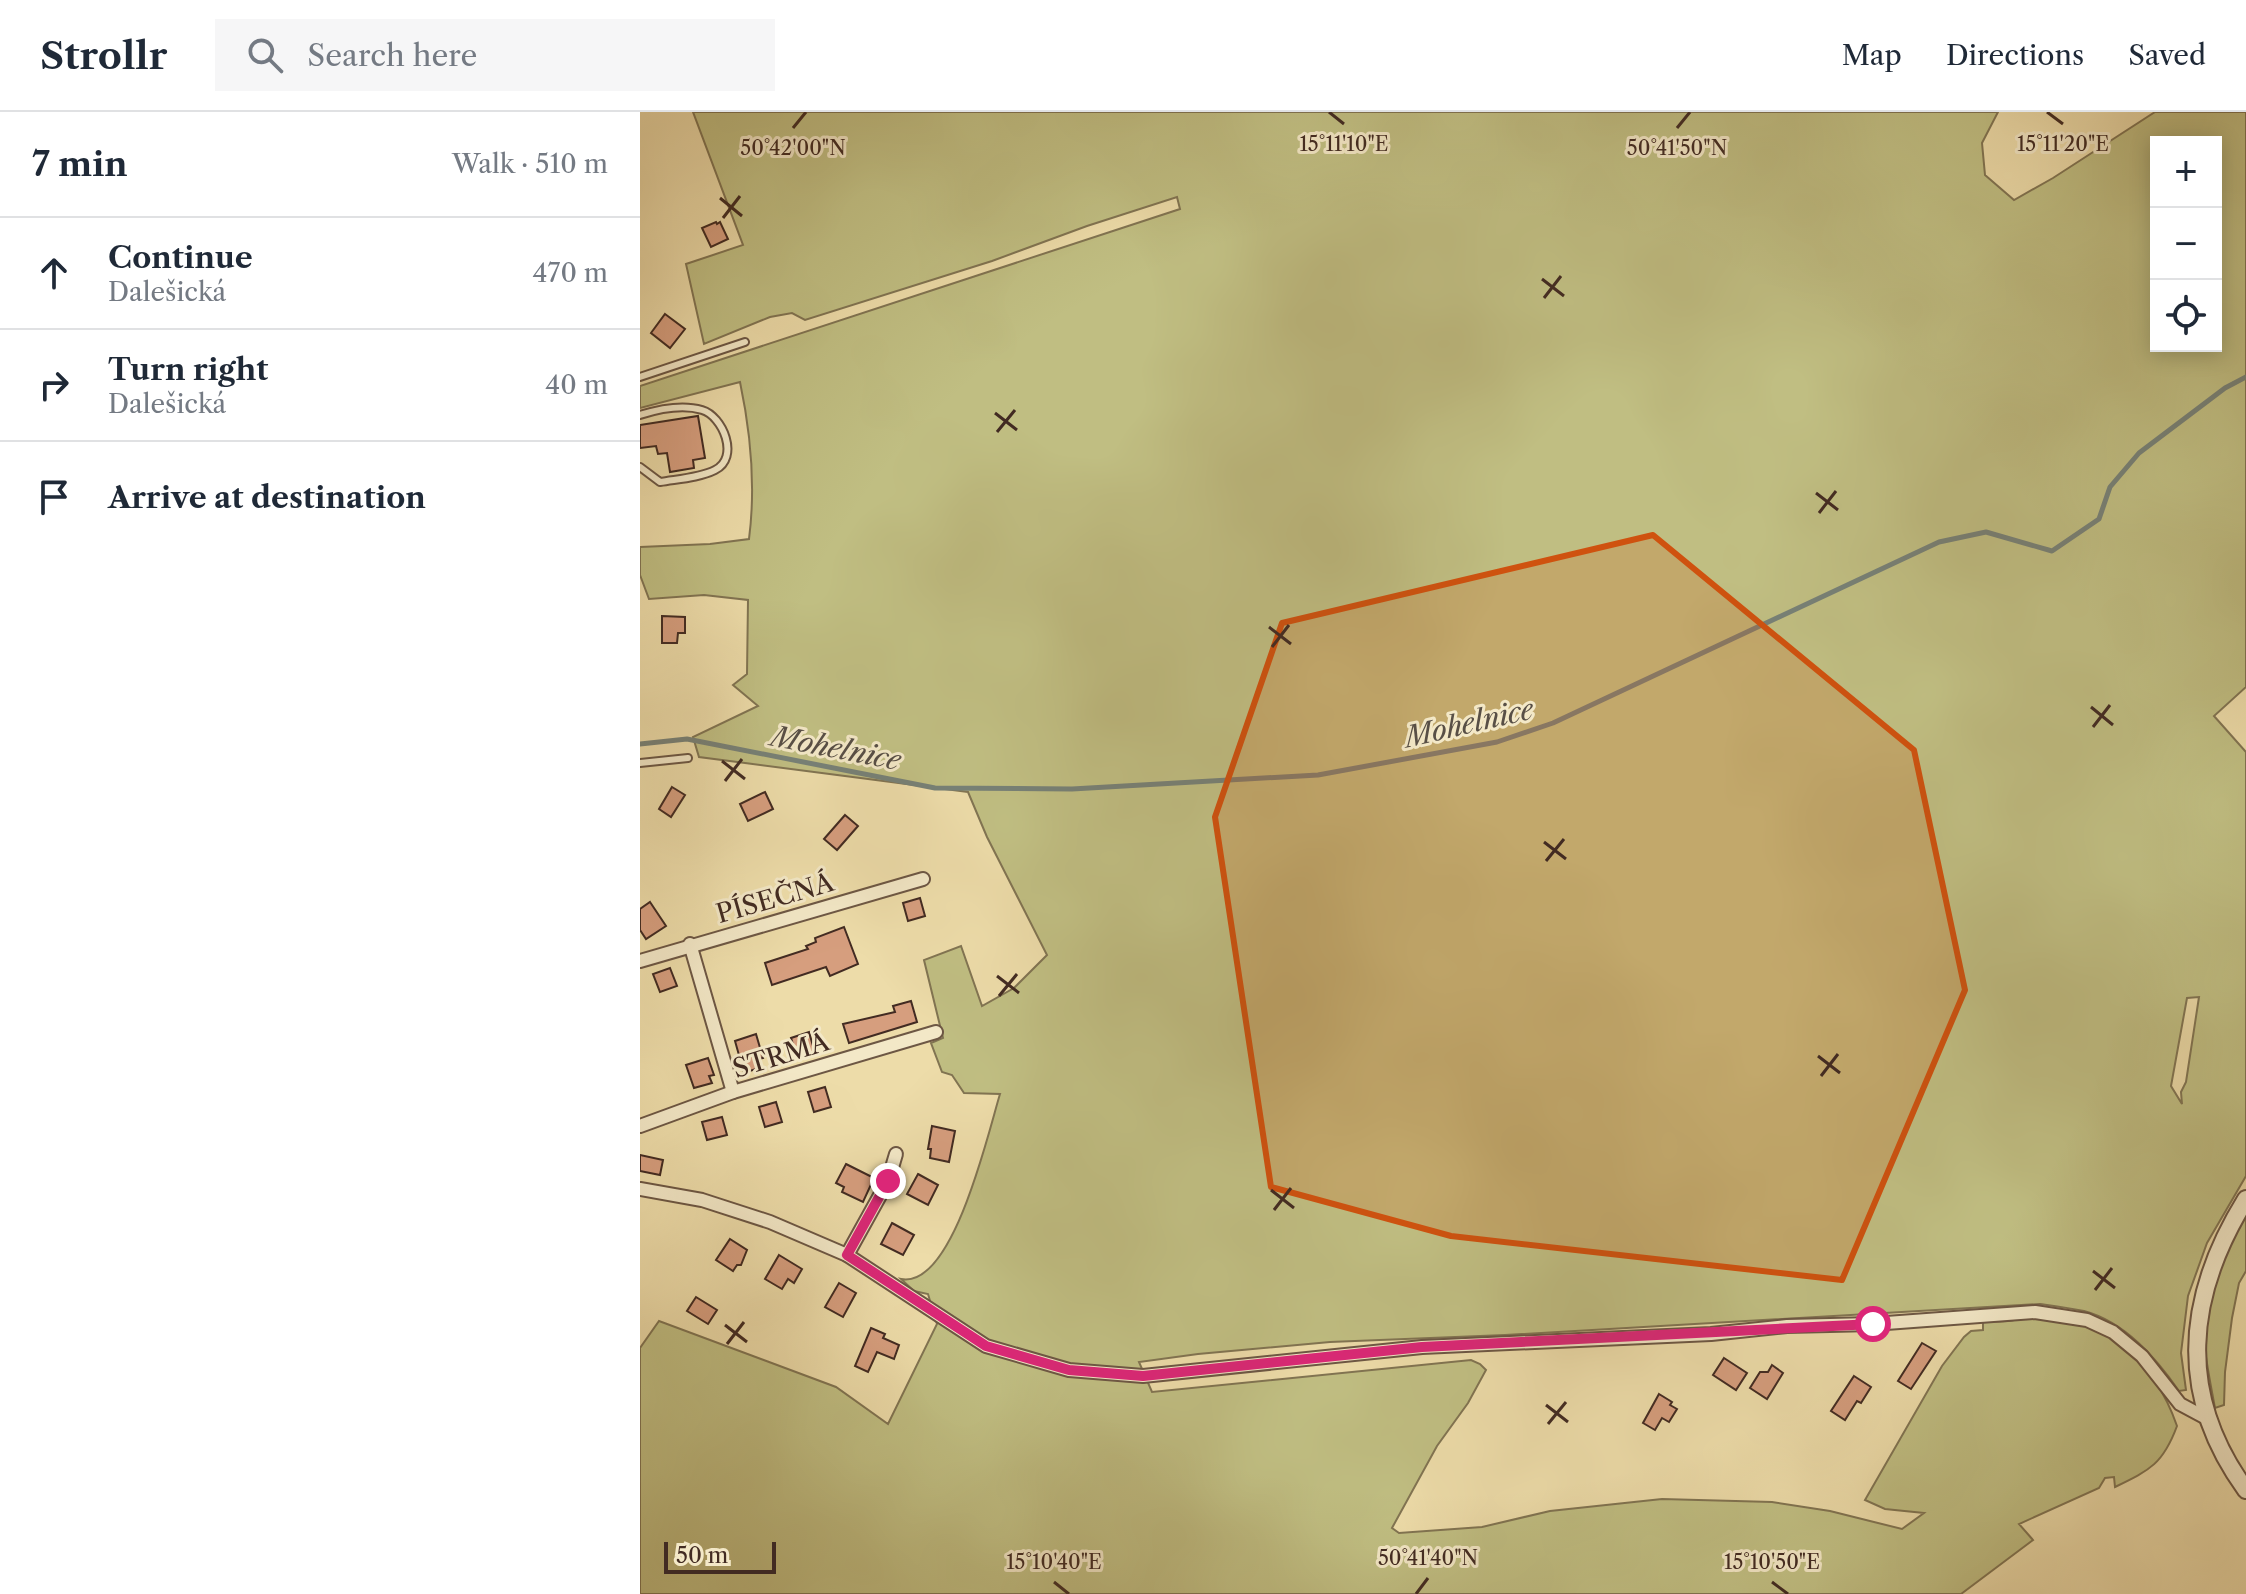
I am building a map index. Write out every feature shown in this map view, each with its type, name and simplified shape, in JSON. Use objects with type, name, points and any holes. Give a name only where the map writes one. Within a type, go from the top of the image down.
[{"type":"street","name":"PÍSEČNÁ","points":[[640,961],[690,944],[923,879]]},
{"type":"street","points":[[690,944],[733,1092]]},
{"type":"street","name":"STRMÁ","points":[[640,1126],[733,1092],[936,1032]]},
{"type":"street","points":[[847,1255],[888,1181],[896,1154]]},
{"type":"street","points":[[640,1189],[702,1200],[770,1222],[847,1255],[986,1346],[1069,1370],[1143,1376],[1422,1347],[1711,1334],[1787,1326],[1873,1324],[2035,1312],[2087,1320],[2113,1332],[2142,1356],[2180,1404],[2208,1419]]},
{"type":"street","points":[[2246,1199],[2212,1263],[2196,1334],[2198,1378],[2208,1419],[2219,1447],[2246,1490]]},
{"type":"lane","points":[[640,377],[745,342]]},
{"type":"lane","points":[[640,415],[685,407],[704,410],[723,430],[726,449],[724,462],[716,470],[685,478],[660,482],[640,467]]},
{"type":"lane","points":[[640,763],[688,758]]},
{"type":"highlighted area","points":[[1653,535],[1914,750],[1965,990],[1842,1280],[1451,1236],[1271,1187],[1215,817],[1282,623]]},
{"type":"shaded area","points":[[693,112],[1998,112],[1982,143],[1985,175],[2014,200],[2155,112],[2246,112],[2246,687],[2214,716],[2246,752],[2246,1176],[2207,1243],[2188,1296],[2181,1353],[2186,1390],[2179,1391],[2150,1354],[2113,1324],[2084,1311],[2040,1304],[1330,1342],[1139,1362],[1152,1392],[1471,1360],[1480,1364],[1486,1370],[1468,1403],[1437,1446],[1392,1528],[1399,1533],[1482,1527],[1550,1511],[1662,1499],[1772,1502],[1830,1511],[1902,1529],[1924,1513],[1885,1509],[1865,1500],[1942,1366],[1964,1337],[1971,1331],[1983,1330],[1983,1321],[2058,1318],[2082,1324],[2123,1347],[2155,1382],[2177,1426],[2160,1458],[2146,1470],[2115,1487],[2114,1477],[2105,1478],[2099,1488],[2019,1524],[2033,1540],[1961,1594],[640,1594],[640,1348],[659,1321],[836,1387],[888,1424],[937,1324],[928,1294],[914,1291],[901,1279],[920,1276],[937,1260],[952,1235],[966,1205],[1000,1094],[964,1093],[952,1075],[942,1072],[931,1043],[943,1038],[924,960],[961,946],[982,1006],[1014,988],[1047,955],[987,837],[968,792],[699,757],[693,737],[758,706],[733,685],[747,674],[748,600],[704,595],[649,599],[640,575],[640,547],[749,539],[752,479],[747,421],[740,382],[640,408],[640,386],[1180,209],[1177,197],[992,261],[805,320],[792,313],[770,317],[704,344],[686,264],[743,245]],"holes":[[[2199,997],[2186,1082],[2181,1092],[2182,1104],[2171,1086],[2187,998]]]},
{"type":"shaded area","points":[[2246,1211],[2246,1271],[2239,1283],[2232,1318],[2224,1405],[2215,1408],[2204,1340],[2206,1306],[2222,1256]]},
{"type":"building","points":[[720,222],[728,239],[711,247],[702,228]]},
{"type":"building","points":[[665,314],[685,329],[670,348],[651,333]]},
{"type":"building","points":[[698,416],[705,458],[693,460],[694,468],[670,472],[667,453],[658,454],[656,446],[640,448],[640,425]]},
{"type":"building","points":[[662,616],[685,617],[685,633],[678,633],[677,643],[662,643]]},
{"type":"building","points":[[672,787],[685,795],[671,817],[659,809]]},
{"type":"building","points":[[765,792],[773,809],[748,821],[740,804]]},
{"type":"building","points":[[845,815],[858,826],[837,850],[824,839]]},
{"type":"building","points":[[920,898],[925,916],[908,921],[903,903]]},
{"type":"building","points":[[650,902],[666,926],[646,939],[640,930],[640,909]]},
{"type":"building","points":[[844,927],[858,964],[830,976],[826,967],[772,985],[765,963],[808,949],[806,946],[816,942],[815,938]]},
{"type":"building","points":[[670,968],[677,986],[660,992],[653,974]]},
{"type":"building","points":[[911,1001],[917,1022],[849,1043],[843,1024],[895,1012],[893,1006]]},
{"type":"building","points":[[809,1032],[815,1053],[797,1057],[791,1038]]},
{"type":"building","points":[[756,1034],[763,1058],[759,1059],[762,1067],[744,1073],[735,1041]]},
{"type":"building","points":[[708,1058],[714,1075],[709,1076],[712,1083],[694,1088],[686,1065]]},
{"type":"building","points":[[825,1087],[831,1107],[814,1112],[808,1092]]},
{"type":"building","points":[[776,1102],[782,1122],[765,1127],[759,1107]]},
{"type":"building","points":[[722,1117],[727,1135],[707,1140],[702,1122]]},
{"type":"building","points":[[932,1126],[955,1131],[949,1162],[930,1158],[931,1149],[928,1149]]},
{"type":"building","points":[[640,1155],[663,1160],[660,1175],[640,1171]]},
{"type":"building","points":[[846,1164],[874,1178],[863,1202],[842,1192],[844,1187],[836,1183]]},
{"type":"building","points":[[918,1174],[938,1185],[928,1205],[907,1194]]},
{"type":"building","points":[[892,1223],[914,1235],[903,1255],[881,1244]]},
{"type":"building","points":[[730,1239],[747,1250],[741,1265],[733,1271],[716,1260]]},
{"type":"building","points":[[779,1255],[802,1269],[794,1283],[788,1279],[782,1289],[765,1279]]},
{"type":"building","points":[[839,1283],[856,1293],[843,1317],[825,1307]]},
{"type":"building","points":[[696,1297],[717,1310],[708,1324],[687,1311]]},
{"type":"building","points":[[871,1328],[899,1345],[894,1359],[877,1352],[868,1372],[855,1366]]},
{"type":"building","points":[[1922,1343],[1936,1351],[1911,1389],[1898,1381]]},
{"type":"building","points":[[1724,1358],[1747,1373],[1736,1390],[1713,1375]]},
{"type":"building","points":[[1772,1365],[1783,1373],[1767,1399],[1750,1388],[1760,1372],[1768,1372]]},
{"type":"building","points":[[1854,1376],[1871,1387],[1845,1420],[1831,1411]]},
{"type":"building","points":[[1659,1394],[1677,1409],[1669,1422],[1662,1418],[1655,1430],[1643,1423]]},
{"type":"waterway","name":"Mohelnice","points":[[640,744],[687,739],[935,788],[1072,789],[1318,775],[1497,742],[1553,723],[1939,542],[1986,532],[2052,551],[2099,519],[2110,487],[2139,453],[2225,388],[2246,377]]},
{"type":"route","points":[[888,1181],[847,1255],[986,1346],[1069,1370],[1143,1376],[1422,1347],[1873,1324]]}]
